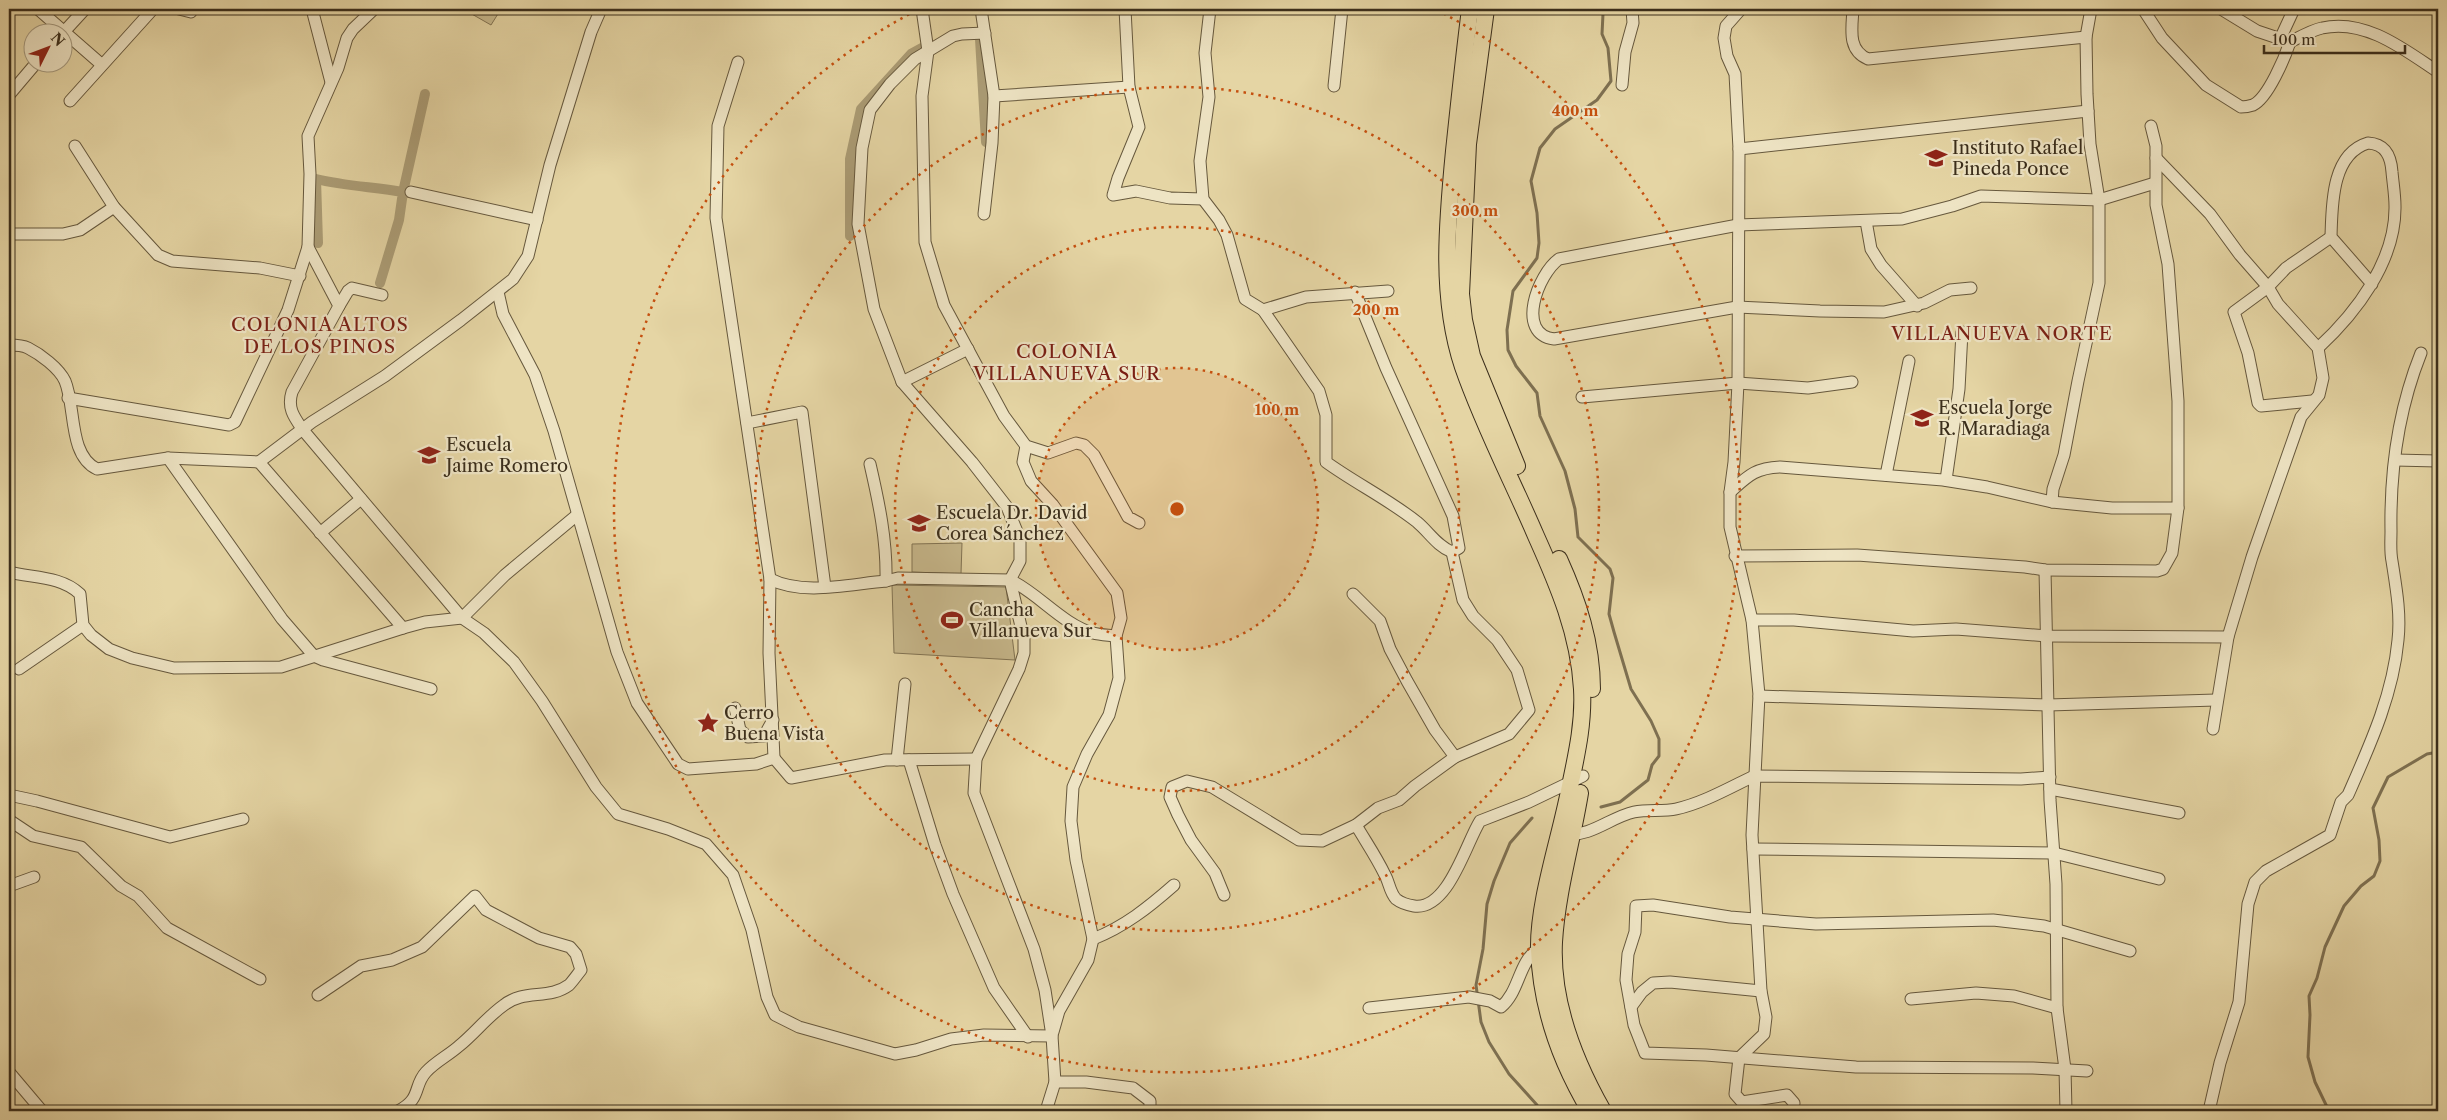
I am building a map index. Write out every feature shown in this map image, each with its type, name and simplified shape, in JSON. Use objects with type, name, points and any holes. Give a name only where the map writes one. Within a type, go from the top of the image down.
[{"type":"highway","points":[[1470,9],[1448,208],[1449,302],[1458,348],[1479,408],[1559,586],[1570,618],[1582,689],[1581,733],[1577,778],[1566,834],[1554,944],[1562,1020],[1580,1067],[1603,1111]]},
{"type":"highway","points":[[1486,9],[1468,144],[1461,294],[1464,320],[1472,356],[1486,394],[1574,590],[1583,619],[1589,648],[1592,708],[1590,744],[1577,778]]},
{"type":"highway","points":[[1566,834],[1545,898],[1539,948],[1547,1010],[1555,1042],[1568,1075],[1590,1111]]},
{"type":"street","points":[[38,9],[52,22]]},
{"type":"street","points":[[72,24],[85,9]]},
{"type":"street","points":[[70,100],[153,9]]},
{"type":"street","points":[[179,9],[191,12]]},
{"type":"street","points":[[312,9],[331,82]]},
{"type":"street","points":[[68,398],[229,425],[241,414],[288,310],[308,247],[310,174],[308,136],[347,38],[353,29],[374,9]]},
{"type":"street","points":[[9,344],[27,347],[51,364],[65,381],[80,450],[88,464],[97,469],[168,458],[259,462],[312,422],[385,376],[513,279],[528,256],[550,165],[591,32],[601,9]]},
{"type":"street","points":[[922,9],[928,51],[922,96],[925,242],[944,305],[1004,416],[1026,446],[1048,453],[1076,443],[1084,445],[1094,455],[1128,517],[1139,523]]},
{"type":"street","points":[[981,9],[994,96],[992,142],[984,214]]},
{"type":"street","points":[[1125,9],[1129,86],[1139,127],[1113,195],[1136,191],[1170,198],[1203,200]]},
{"type":"street","points":[[1210,9],[1206,53],[1209,97],[1200,161],[1203,200],[1219,220],[1226,235],[1245,299],[1263,310],[1319,391],[1326,416],[1326,462],[1383,498],[1418,523],[1444,549],[1452,552]]},
{"type":"street","points":[[1334,86],[1342,9]]},
{"type":"street","points":[[1622,85],[1625,52],[1633,22],[1632,9]]},
{"type":"street","points":[[1741,9],[1726,26],[1724,38],[1727,56],[1735,74],[1739,149],[1738,383],[1734,462],[1730,492],[1730,527],[1752,620],[1759,696],[1754,776],[1753,849],[1761,991],[1766,1017],[1764,1034],[1739,1058],[1735,1094],[1742,1102],[1787,1095],[1794,1103],[1793,1111]]},
{"type":"street","points":[[1853,9],[1852,44],[1861,56],[1868,60],[2086,37]]},
{"type":"street","points":[[2052,502],[2053,489],[2064,455],[2099,284],[2099,200],[2090,144],[2086,37],[2092,9]]},
{"type":"street","points":[[2143,9],[2162,38],[2206,85],[2241,107],[2254,104],[2270,86],[2284,61],[2286,39],[2294,9]]},
{"type":"street","points":[[2221,9],[2257,31],[2286,39],[2322,28],[2349,25],[2398,45],[2438,72]]},
{"type":"street","points":[[986,33],[953,36],[915,59],[890,84],[870,110],[862,148],[858,224],[874,309],[902,382],[972,462],[1007,507],[1020,539],[1020,561],[1010,580],[1024,639],[1024,653],[1019,670],[976,759],[974,794],[1034,949],[1045,990],[1052,1036],[1055,1082],[1046,1111]]},
{"type":"street","points":[[72,40],[102,64]]},
{"type":"street","points":[[738,62],[718,126],[716,218],[770,579],[769,653],[774,758],[792,778],[852,765],[897,760],[976,759]]},
{"type":"street","points":[[9,95],[29,72]]},
{"type":"street","points":[[994,96],[1129,86]]},
{"type":"street","points":[[1739,149],[2088,111]]},
{"type":"street","points":[[1736,556],[1857,555],[2045,570],[2157,571],[2163,569],[2172,553],[2178,508],[2178,401],[2168,264],[2156,205],[2156,158],[2151,126]]},
{"type":"street","points":[[2318,348],[2340,328],[2372,284],[2390,244],[2396,207],[2391,159],[2381,147],[2374,144],[2363,145],[2354,151],[2342,166],[2333,196],[2331,237],[2372,284]]},
{"type":"street","points":[[76,146],[114,207],[158,255],[172,261],[260,268],[300,276]]},
{"type":"street","points":[[2156,158],[2210,214],[2240,255],[2268,287],[2278,304],[2318,348],[2323,378],[2319,395],[2312,401],[2301,418],[2252,557],[2228,637],[2216,700],[2213,729]]},
{"type":"street","points":[[1971,288],[1950,290],[1917,306],[1884,312],[1820,312],[1737,307],[1554,339],[1546,338],[1538,330],[1533,311],[1535,293],[1546,270],[1559,259],[1738,225],[1902,219],[1981,196],[2099,200],[2155,183]]},
{"type":"street","points":[[411,192],[537,220]]},
{"type":"street","points":[[9,234],[63,234],[80,230],[114,207]]},
{"type":"street","points":[[1866,221],[1871,249],[1881,265],[1917,306]]},
{"type":"street","points":[[2312,401],[2261,406],[2256,400],[2248,353],[2234,312],[2239,306],[2268,287],[2286,268],[2331,237]]},
{"type":"street","points":[[308,247],[339,306]]},
{"type":"street","points":[[382,295],[352,288],[348,291],[290,398],[289,406],[292,413],[303,430],[462,618],[484,633],[514,662],[542,701],[596,787],[618,814],[668,829],[706,844],[733,874],[752,930],[767,997],[775,1015],[800,1027],[895,1054],[916,1050],[951,1039],[984,1035],[1052,1036]]},
{"type":"street","points":[[498,292],[503,314],[535,374],[554,431],[617,652],[637,704],[678,764],[688,769],[756,764],[774,758]]},
{"type":"street","points":[[1263,310],[1306,297],[1355,292],[1388,292]]},
{"type":"street","points":[[1355,292],[1383,360],[1453,516],[1459,548],[1452,552]]},
{"type":"street","points":[[1946,480],[1959,389],[1962,332]]},
{"type":"street","points":[[902,382],[968,349]]},
{"type":"street","points":[[2209,1111],[2220,1063],[2239,1002],[2248,904],[2255,882],[2266,871],[2309,845],[2330,835],[2341,802],[2348,795],[2375,736],[2394,672],[2398,638],[2396,579],[2392,561],[2390,497],[2394,460],[2409,383],[2421,353]]},
{"type":"street","points":[[1886,475],[1909,361]]},
{"type":"street","points":[[1582,396],[1738,383],[1808,388],[1852,382]]},
{"type":"street","points":[[748,423],[802,412],[826,587]]},
{"type":"street","points":[[1026,446],[1023,462],[1031,481],[1053,505],[1117,593],[1121,618],[1116,636],[1119,678],[1108,715],[1087,754],[1073,787],[1071,821],[1076,860],[1093,939],[1088,960],[1059,1011],[1052,1036]]},
{"type":"street","points":[[168,458],[282,619],[314,656],[431,689]]},
{"type":"street","points":[[2394,460],[2438,461]]},
{"type":"street","points":[[259,462],[404,628]]},
{"type":"street","points":[[870,464],[882,525],[886,555],[886,582]]},
{"type":"street","points":[[1730,492],[1751,473],[1764,468],[1946,480],[2052,502],[2112,508],[2178,508]]},
{"type":"street","points":[[320,533],[361,499]]},
{"type":"street","points":[[9,572],[60,580],[72,587],[80,594],[83,625],[91,635],[109,649],[132,658],[174,668],[280,667],[404,628],[462,618],[505,575],[577,514]]},
{"type":"street","points":[[1224,894],[1215,873],[1191,840],[1178,815],[1170,797],[1172,786],[1187,781],[1212,787],[1299,840],[1322,841],[1356,826],[1378,808],[1399,800],[1455,757],[1509,734],[1529,710],[1518,670],[1497,640],[1473,616],[1463,600],[1452,552]]},
{"type":"street","points":[[2045,570],[2058,1008],[2065,1069],[2066,1111]]},
{"type":"street","points":[[770,579],[784,586],[826,587],[886,582],[898,578],[1010,580],[1024,587],[1061,616],[1091,632],[1116,636]]},
{"type":"street","points":[[1353,594],[1380,621],[1390,649],[1403,674],[1434,730],[1455,757]]},
{"type":"street","points":[[1752,620],[1794,620],[1913,631],[1956,629],[2047,636],[2228,637]]},
{"type":"street","points":[[20,669],[83,625]]},
{"type":"street","points":[[897,760],[905,684]]},
{"type":"street","points":[[1759,696],[2048,704],[2216,700]]},
{"type":"street","points":[[735,708],[740,730],[748,737],[764,736],[773,719]]},
{"type":"street","points":[[910,760],[935,845],[952,894],[994,988],[1028,1037]]},
{"type":"street","points":[[1566,834],[1604,826],[1634,812],[1676,809],[1722,792],[1754,776],[2021,779],[2050,783],[2179,813]]},
{"type":"street","points":[[1356,826],[1386,875],[1396,899],[1406,905],[1418,906],[1428,904],[1438,897],[1458,869],[1480,821],[1529,802],[1577,778]]},
{"type":"street","points":[[9,795],[170,837],[242,819]]},
{"type":"street","points":[[9,820],[33,836],[81,847],[121,886],[138,896],[167,928],[260,979]]},
{"type":"street","points":[[1753,849],[2054,854],[2159,880]]},
{"type":"street","points":[[9,886],[34,877]]},
{"type":"street","points":[[1093,939],[1110,932],[1142,912],[1174,885]]},
{"type":"street","points":[[318,995],[361,966],[392,960],[422,947],[475,896],[486,910],[539,938],[570,947],[576,954],[581,970],[568,985],[550,994],[523,995],[505,1003],[460,1046],[425,1073],[415,1097],[406,1107],[398,1111]]},
{"type":"street","points":[[2087,1071],[1923,1066],[1856,1067],[1645,1053],[1634,1025],[1626,980],[1628,954],[1635,932],[1636,906],[1653,905],[1757,920],[1826,924],[1994,920],[2044,926],[2130,951]]},
{"type":"street","points":[[1369,1008],[1469,998],[1488,1000],[1501,1007],[1510,1000],[1527,960],[1539,948]]},
{"type":"street","points":[[1631,1007],[1642,992],[1653,983],[1670,982],[1761,991]]},
{"type":"street","points":[[1912,999],[1976,993],[2014,996],[2058,1008]]},
{"type":"street","points":[[9,1072],[42,1111]]},
{"type":"street","points":[[1055,1082],[1086,1082],[1133,1088],[1150,1101],[1150,1111]]},
{"type":"shaded area","points":[[472,9],[501,9],[491,25],[470,13]]},
{"type":"shaded area","points":[[962,543],[961,574],[912,572],[912,544]]},
{"type":"shaded area","name":"Cancha Villanueva Sur","points":[[892,585],[1006,587],[1015,660],[894,653]]},
{"type":"waterway","points":[[1601,9],[1603,14],[1602,34],[1608,48],[1611,81],[1597,100],[1555,129],[1540,148],[1531,181],[1537,213],[1539,243],[1537,258],[1513,291],[1507,330],[1508,350],[1516,366],[1537,393],[1540,416],[1565,471],[1575,509],[1578,537],[1610,569],[1613,578],[1609,614],[1614,632],[1631,689],[1651,721],[1659,739],[1659,756],[1652,765],[1648,780],[1620,802],[1601,807]]},
{"type":"waterway","points":[[980,39],[986,142]]},
{"type":"waterway","points":[[850,236],[850,159],[861,109],[911,54],[922,48]]},
{"type":"waterway","points":[[408,193],[403,192],[425,94]]},
{"type":"waterway","points":[[318,243],[316,179],[403,192],[399,220],[380,283]]},
{"type":"waterway","points":[[2329,1111],[2315,1082],[2308,1057],[2309,996],[2317,978],[2325,947],[2344,906],[2361,886],[2374,876],[2380,861],[2379,840],[2373,808],[2388,777],[2427,754],[2438,752]]},
{"type":"waterway","points":[[1532,818],[1510,843],[1494,881],[1487,904],[1483,949],[1476,985],[1481,1022],[1489,1042],[1509,1074],[1537,1105],[1539,1111]]},
{"type":"place","name":"Instituto Rafael Pineda Ponce","points":[[1936,158]]},
{"type":"place","name":"Escuela Jorge R. Maradiaga","points":[[1922,418]]},
{"type":"place","name":"Escuela Jaime Romero","points":[[429,455]]},
{"type":"place","name":"Escuela Dr. David Corea Sánchez","points":[[919,523]]},
{"type":"place","name":"Cancha Villanueva Sur","points":[[952,620]]},
{"type":"place","name":"Cerro Buena Vista","points":[[708,723]]},
{"type":"district","name":"VILLANUEVA NORTE","points":[[2002,333]]},
{"type":"district","name":"COLONIA ALTOS DE LOS PINOS","points":[[320,335]]},
{"type":"district","name":"COLONIA VILLANUEVA SUR","points":[[1067,362]]}]
